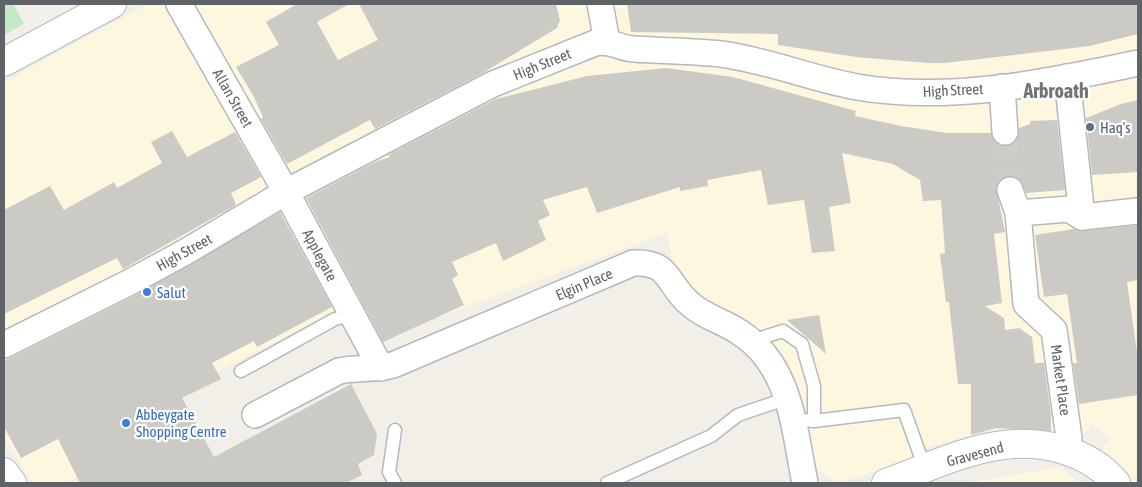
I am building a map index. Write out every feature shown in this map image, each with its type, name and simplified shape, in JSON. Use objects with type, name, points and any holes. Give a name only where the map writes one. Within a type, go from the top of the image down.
[{"type":"street","points":[[4,62],[112,4]]},
{"type":"street","name":"Allan Street","points":[[179,4],[286,192]]},
{"type":"street","points":[[600,4],[607,41]]},
{"type":"street","name":"High Street","points":[[4,345],[179,255],[286,192],[493,84],[594,43],[607,41],[627,49],[722,54],[858,87],[918,92],[952,92],[1002,87],[1138,63]]},
{"type":"street","points":[[1067,77],[1082,217],[1138,211]]},
{"type":"street","points":[[1002,87],[1005,132]]},
{"type":"street","name":"Applegate","points":[[286,192],[381,368]]},
{"type":"street","name":"Market Place","points":[[1069,438],[1054,330],[1026,304],[1014,202],[1069,209],[1082,217]]},
{"type":"street","name":"Elgin Place","points":[[255,415],[339,371],[353,368],[381,368],[393,365],[633,262],[654,264],[672,281],[682,298],[698,312],[740,332],[770,360],[798,413],[804,483]]},
{"type":"street","name":"Gravesend","points":[[908,478],[1004,445],[1046,446],[1068,450],[1082,456],[1099,466],[1116,483]]},
{"type":"street","points":[[4,472],[12,483]]},
{"type":"lane","points":[[241,371],[334,319],[343,317],[353,318]]},
{"type":"lane","points":[[751,341],[783,331],[802,344],[814,386],[798,413]]},
{"type":"lane","points":[[607,483],[711,436],[738,415],[904,410],[908,478]]},
{"type":"lane","points":[[395,430],[389,472],[395,483]]},
{"type":"shaded area","points":[[148,4],[169,4],[337,310],[188,387],[79,477],[65,483],[33,483],[4,437],[4,82]]},
{"type":"shaded area","points":[[190,4],[1138,4],[1138,483],[1128,483],[1122,469],[1100,451],[1111,438],[1092,424],[1077,443],[1051,434],[996,428],[931,446],[897,464],[840,483],[820,472],[808,449],[778,353],[753,326],[691,293],[673,264],[667,233],[377,339]]},
{"type":"shaded area","points":[[1062,467],[1077,483],[966,483],[1025,473]]},
{"type":"green space","points":[[4,4],[13,4],[24,24],[4,35]]},
{"type":"building","points":[[297,4],[349,4],[317,22],[338,60],[378,40],[359,4],[556,4],[560,20],[557,28],[481,74],[375,129],[370,120],[287,164],[261,119],[263,117],[253,95],[236,67],[279,45],[266,22]]},
{"type":"building","points":[[627,4],[1138,4],[1138,34],[1090,46],[945,63],[928,63],[856,57],[778,45],[778,34],[631,32]]},
{"type":"building","points":[[666,68],[733,77],[856,111],[855,116],[901,126],[947,133],[991,133],[993,140],[1005,146],[1013,144],[1018,138],[1019,128],[1030,124],[1030,121],[1057,120],[1065,190],[1026,193],[1020,179],[1012,176],[1005,177],[996,187],[1005,232],[994,234],[1002,303],[985,306],[1004,318],[1005,330],[1019,328],[1032,337],[1035,363],[1044,363],[1051,415],[1051,431],[996,428],[971,435],[971,384],[958,384],[949,302],[946,302],[940,254],[945,253],[941,200],[923,201],[920,180],[893,164],[842,153],[851,203],[829,207],[835,251],[812,253],[804,200],[768,205],[761,170],[707,180],[708,186],[680,191],[680,187],[597,213],[587,187],[543,200],[550,215],[538,221],[546,240],[503,261],[496,243],[452,262],[458,275],[452,279],[464,305],[383,342],[306,198],[375,162],[390,157],[388,155],[496,99],[587,76]]},
{"type":"building","points":[[1138,100],[1138,172],[1092,175],[1086,118],[1121,104]]},
{"type":"building","points":[[172,131],[187,157],[235,132],[261,177],[231,193],[236,205],[123,269],[117,258],[4,314],[4,210],[50,186],[64,210],[114,182],[117,188],[162,163],[151,142]]},
{"type":"building","points":[[280,212],[332,307],[257,347],[254,341],[212,363],[221,379],[182,398],[214,457],[351,384],[377,434],[374,455],[358,464],[362,475],[346,483],[80,483],[58,439],[21,458],[4,427],[4,361],[136,295]]},
{"type":"building","points":[[1138,225],[1138,280],[1127,282],[1138,359],[1138,395],[1079,404],[1073,363],[1077,363],[1067,294],[1044,297],[1035,235],[1074,229],[1084,231]]},
{"type":"building","points":[[819,315],[826,354],[787,320]]},
{"type":"tunnel","points":[[1005,132],[1010,190]]},
{"type":"place","name":"Haq's","points":[[1090,127]]},
{"type":"place","name":"Salut","points":[[147,292]]},
{"type":"place","name":"Abbeygate Shopping Centre","points":[[126,423]]},
{"type":"district","name":"Arbroath","points":[[1056,90]]}]
